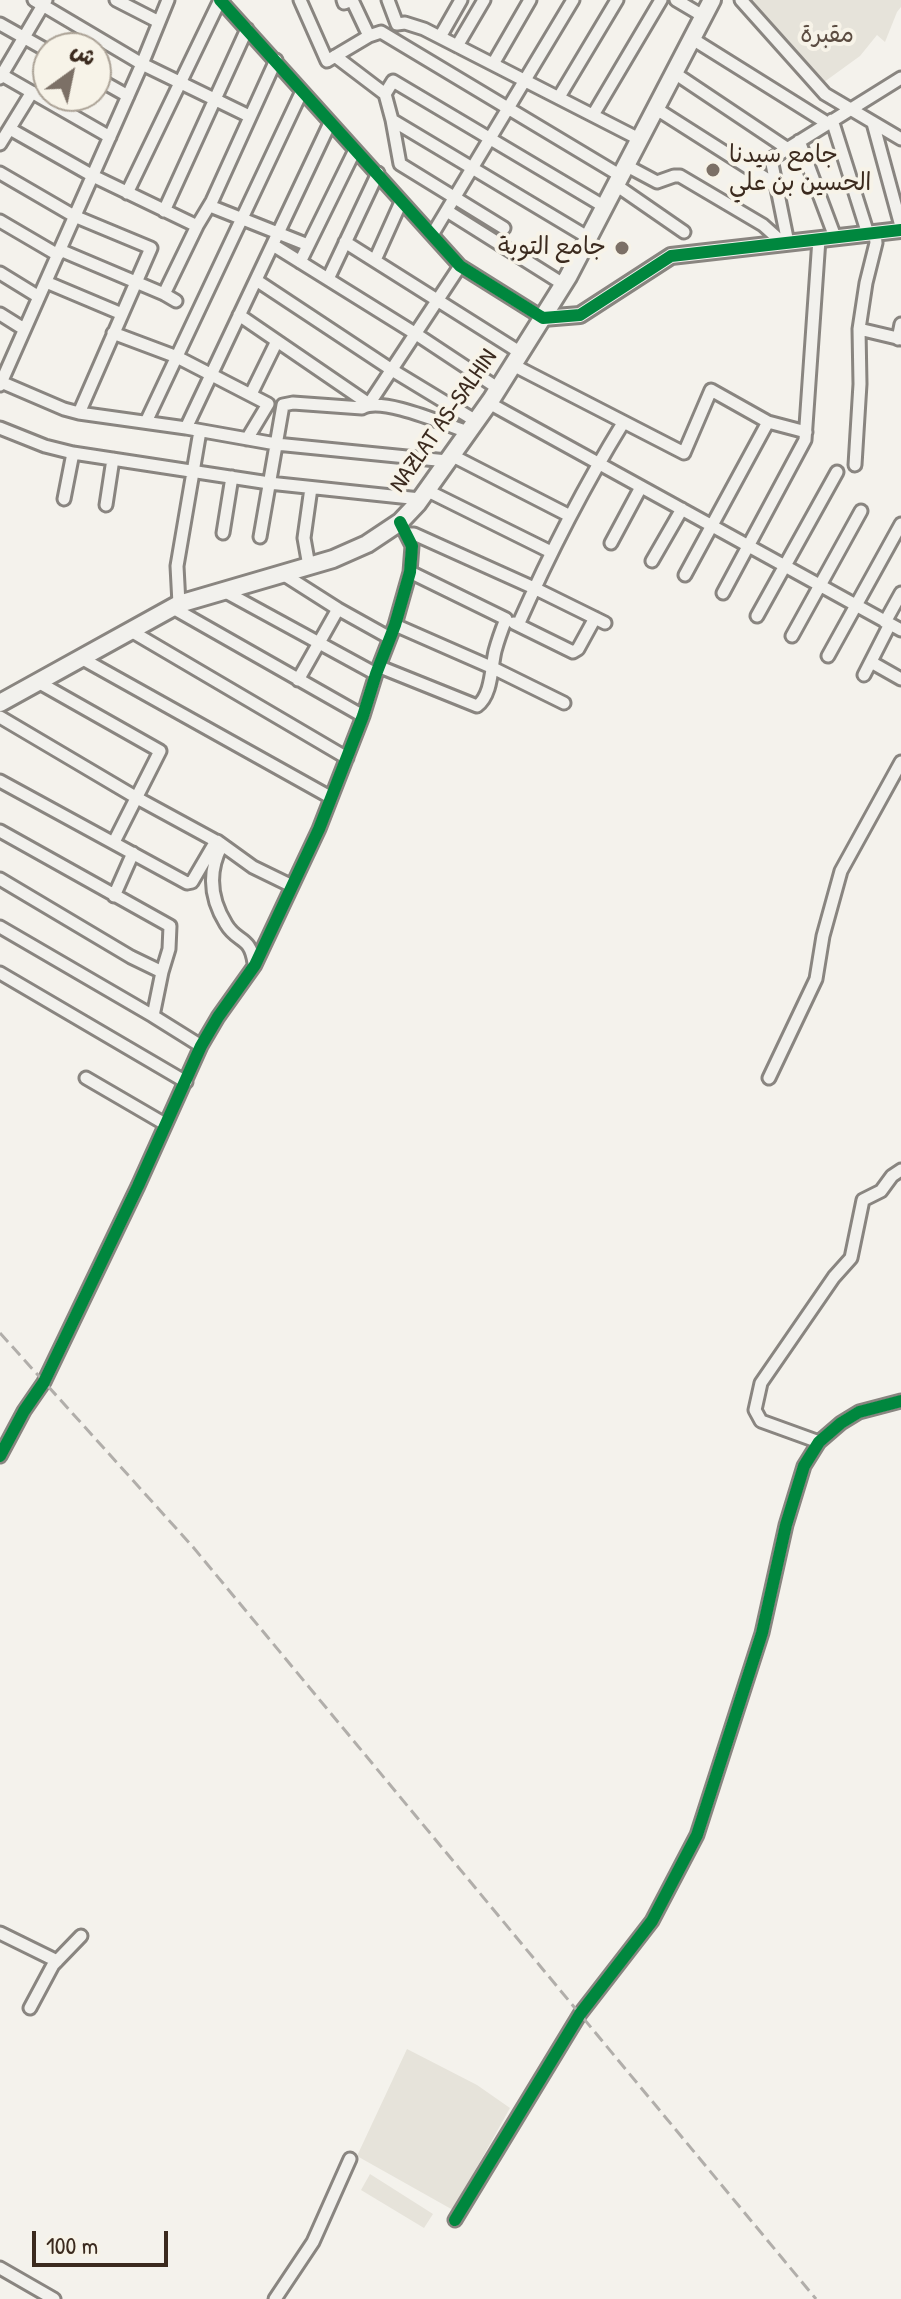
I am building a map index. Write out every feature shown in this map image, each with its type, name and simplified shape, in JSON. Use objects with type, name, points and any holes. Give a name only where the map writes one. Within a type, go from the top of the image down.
[{"type":"main road","name":"NAZLAT AS-SALHIN","points":[[0,703],[176,606],[333,559],[403,528],[494,396],[563,284],[712,0]]},
{"type":"street","points":[[116,0],[159,22]]},
{"type":"street","points":[[168,0],[1,383],[79,413],[276,444],[449,458],[570,516]]},
{"type":"street","points":[[127,193],[220,0],[460,266],[543,318],[580,315],[671,256],[901,228],[873,123]]},
{"type":"street","points":[[300,0],[327,61],[381,32],[621,176],[684,232]]},
{"type":"street","points":[[343,0],[344,3],[352,0],[369,36]]},
{"type":"street","points":[[440,37],[461,0]]},
{"type":"street","points":[[457,46],[484,0]]},
{"type":"street","points":[[493,64],[530,0]]},
{"type":"street","points":[[432,235],[573,0]]},
{"type":"street","points":[[559,97],[617,0]]},
{"type":"street","points":[[593,115],[661,0]]},
{"type":"street","points":[[676,0],[703,16]]},
{"type":"street","points":[[741,0],[825,94],[901,139]]},
{"type":"street","points":[[0,144],[32,92],[2,72],[25,37],[41,2],[142,64],[249,116]]},
{"type":"street","points":[[391,2],[397,24],[405,23],[424,29],[639,139]]},
{"type":"street","points":[[0,24],[32,41]]},
{"type":"street","points":[[164,211],[247,29]]},
{"type":"street","points":[[691,38],[829,122],[876,243],[859,329],[860,384],[855,465]]},
{"type":"street","points":[[335,56],[385,94],[400,164],[504,228]]},
{"type":"street","points":[[164,294],[210,206],[276,60]]},
{"type":"street","points":[[673,72],[788,149]]},
{"type":"street","points":[[385,94],[393,81],[605,207]]},
{"type":"street","points":[[785,243],[771,159],[849,109],[898,84]]},
{"type":"street","points":[[112,87],[128,96]]},
{"type":"street","points":[[146,422],[302,91]]},
{"type":"street","points":[[655,108],[776,185]]},
{"type":"street","points":[[67,112],[110,137]]},
{"type":"street","points":[[392,120],[589,238]]},
{"type":"street","points":[[186,428],[330,123]]},
{"type":"street","points":[[10,129],[93,176],[197,226]]},
{"type":"street","points":[[799,141],[835,237]]},
{"type":"street","points":[[300,262],[355,150]]},
{"type":"street","points":[[0,173],[74,216],[151,248],[79,413]]},
{"type":"street","points":[[328,279],[378,173]]},
{"type":"street","points":[[621,176],[657,182],[680,176],[763,225],[785,243]]},
{"type":"street","points":[[375,260],[401,202]]},
{"type":"street","points":[[210,206],[308,245]]},
{"type":"street","points":[[447,211],[563,284]]},
{"type":"street","points":[[0,221],[59,253],[176,301]]},
{"type":"street","points":[[723,593],[805,440],[819,239]]},
{"type":"street","points":[[345,242],[438,301],[517,359],[623,423],[684,453],[711,390],[768,422],[806,432]]},
{"type":"street","points":[[273,245],[416,334],[494,396],[598,463],[892,625]]},
{"type":"street","points":[[260,537],[283,405],[362,408],[369,404],[460,266]]},
{"type":"street","points":[[0,273],[39,297]]},
{"type":"street","points":[[256,280],[472,427]]},
{"type":"street","points":[[46,282],[122,314]]},
{"type":"street","points":[[0,314],[24,329]]},
{"type":"street","points":[[239,315],[369,404],[472,427]]},
{"type":"street","points":[[859,329],[899,339],[901,324]]},
{"type":"street","points":[[113,333],[177,357],[268,404],[247,439]]},
{"type":"street","points":[[251,394],[277,341]]},
{"type":"street","points":[[685,575],[768,422]]},
{"type":"street","points":[[518,625],[551,552],[623,423]]},
{"type":"street","points":[[0,428],[45,446],[73,453],[269,483],[423,495],[551,552]]},
{"type":"street","points":[[200,431],[177,566],[176,606],[363,716]]},
{"type":"street","points":[[64,499],[73,453]]},
{"type":"street","points":[[106,505],[113,459]]},
{"type":"street","points":[[757,616],[837,472]]},
{"type":"street","points":[[223,533],[232,477]]},
{"type":"street","points":[[611,543],[641,487]]},
{"type":"street","points":[[309,566],[304,538],[311,488]]},
{"type":"street","points":[[652,561],[682,509]]},
{"type":"street","points":[[792,636],[861,511]]},
{"type":"street","points":[[828,656],[901,524]]},
{"type":"street","points":[[403,528],[600,620],[573,652],[410,572]]},
{"type":"street","points":[[0,1456],[44,1382],[201,1046],[255,965],[319,829],[363,716],[410,572],[412,546],[403,528]]},
{"type":"street","points":[[283,574],[390,638]]},
{"type":"street","points":[[222,590],[319,643],[378,670],[477,706],[482,702],[506,619]]},
{"type":"street","points":[[864,675],[892,625],[901,593]]},
{"type":"street","points":[[298,680],[338,609]]},
{"type":"street","points":[[395,625],[564,703]]},
{"type":"street","points":[[131,631],[347,758]]},
{"type":"street","points":[[81,658],[330,797]]},
{"type":"street","points":[[871,662],[901,679]]},
{"type":"street","points":[[38,682],[160,751],[114,842]]},
{"type":"street","points":[[0,717],[137,798],[219,842],[253,867],[292,886]]},
{"type":"street","points":[[769,1078],[816,979],[823,936],[841,871],[901,762]]},
{"type":"street","points":[[0,781],[190,883],[219,842]]},
{"type":"street","points":[[0,831],[170,926],[169,949],[153,1016]]},
{"type":"street","points":[[219,842],[212,872],[213,891],[226,925],[248,943],[255,965]]},
{"type":"street","points":[[114,896],[133,853]]},
{"type":"street","points":[[0,879],[131,957],[162,972]]},
{"type":"street","points":[[0,927],[201,1046]]},
{"type":"street","points":[[0,973],[186,1082]]},
{"type":"street","points":[[86,1078],[165,1124]]},
{"type":"street","points":[[819,1442],[761,1421],[755,1410],[761,1383],[834,1277],[851,1258],[863,1200],[881,1191],[901,1170]]},
{"type":"street","points":[[455,2220],[580,2014],[652,1921],[697,1835],[762,1633],[786,1525],[804,1466],[819,1442],[841,1423],[859,1412],[901,1401]]},
{"type":"street","points":[[0,1933],[57,1961]]},
{"type":"street","points":[[30,2008],[57,1961],[81,1936]]},
{"type":"street","points":[[275,2299],[313,2242],[350,2159]]},
{"type":"street","points":[[0,2268],[54,2299]]},
{"type":"green space","name":"مقبرة","points":[[746,0],[901,0],[901,7],[885,42],[877,35],[860,56],[820,85]]},
{"type":"green space","points":[[407,2049],[477,2085],[510,2108],[453,2210],[357,2156]]},
{"type":"green space","points":[[370,2174],[433,2214],[424,2228],[361,2190]]},
{"type":"railway","points":[[0,1333],[193,1547],[816,2299]]},
{"type":"cycle path","points":[[220,0],[460,266],[543,318],[580,315],[671,256],[901,230]]},
{"type":"cycle path","points":[[0,1456],[44,1382],[201,1046],[255,965],[319,829],[363,716],[410,572],[412,546],[400,522]]},
{"type":"cycle path","points":[[455,2220],[580,2014],[652,1921],[697,1835],[762,1633],[786,1525],[804,1466],[819,1442],[841,1423],[859,1412],[901,1401]]},
{"type":"place","name":"جامع سيدنا الحسين بن علي","points":[[713,170]]},
{"type":"place","name":"جامع التوبة","points":[[622,248]]}]
